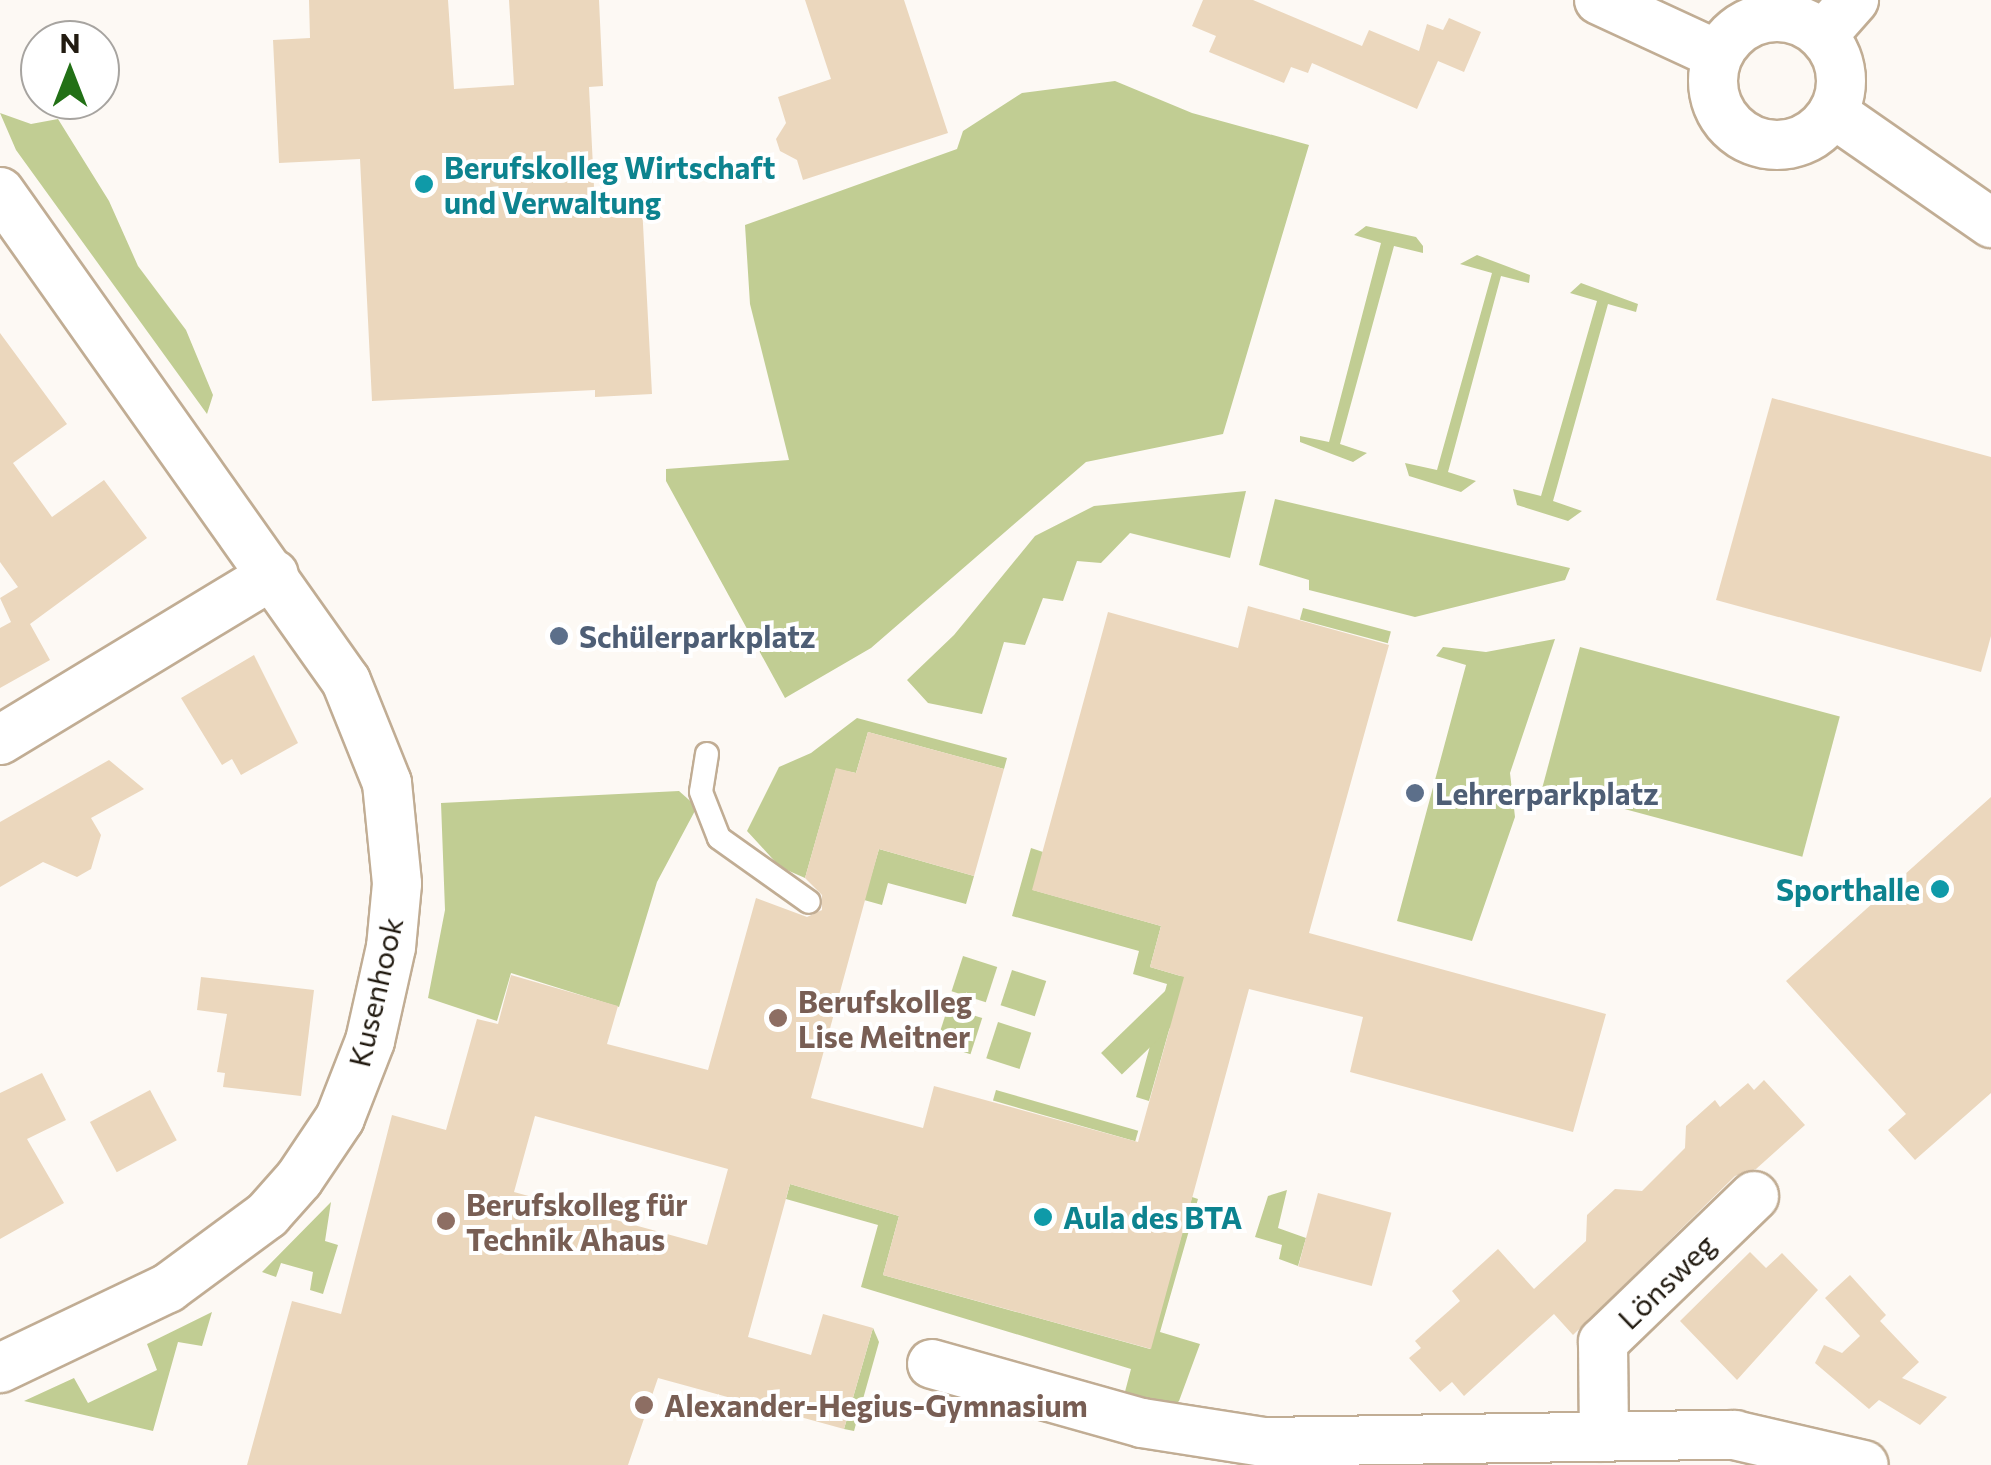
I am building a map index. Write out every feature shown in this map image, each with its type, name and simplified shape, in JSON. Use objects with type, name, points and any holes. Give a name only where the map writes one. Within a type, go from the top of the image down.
[{"type":"street","points":[[1599,0],[1718,56]]},
{"type":"street","points":[[1822,35],[1854,0]]},
{"type":"street","points":[[1765,18],[1802,21],[1822,35],[1838,58],[1842,86],[1833,113],[1822,128],[1789,144],[1752,140],[1722,114],[1714,95],[1718,56],[1732,35],[1765,18]]},
{"type":"street","points":[[1833,113],[1991,223]]},
{"type":"street","name":"Kusenhook","points":[[0,192],[274,574],[346,681],[387,783],[397,884],[391,948],[370,1041],[340,1118],[266,1215],[168,1288],[0,1368]]},
{"type":"street","points":[[0,740],[274,574]]},
{"type":"street","name":"Lönsweg","points":[[1604,1437],[1603,1342],[1754,1196]]},
{"type":"street","points":[[932,1364],[1142,1424],[1264,1442],[1734,1435],[1864,1465]]},
{"type":"lane","points":[[707,754],[701,792],[719,838],[809,902]]},
{"type":"green space","points":[[1115,81],[1192,113],[1309,145],[1223,434],[1086,462],[871,648],[785,698],[666,481],[666,469],[789,460],[750,304],[745,225],[957,149],[963,131],[1022,93]]},
{"type":"green space","points":[[0,113],[31,124],[59,120],[109,201],[138,266],[186,330],[213,395],[207,414],[16,150]]},
{"type":"green space","points":[[1366,226],[1416,237],[1423,253],[1394,246],[1340,444],[1367,453],[1353,462],[1300,442],[1300,436],[1329,442],[1381,243],[1354,235]]},
{"type":"green space","points":[[1477,255],[1530,275],[1529,283],[1501,276],[1448,472],[1476,481],[1461,492],[1409,476],[1405,463],[1437,470],[1492,273],[1460,264]]},
{"type":"green space","points":[[1581,283],[1638,304],[1636,312],[1608,304],[1553,501],[1582,511],[1568,521],[1517,505],[1513,489],[1541,496],[1597,301],[1570,293]]},
{"type":"green space","points":[[1246,491],[1230,558],[1130,533],[1101,563],[1077,561],[1063,601],[1043,598],[1025,645],[1004,642],[982,714],[928,703],[907,680],[954,635],[1035,536],[1094,506]]},
{"type":"green space","points":[[1275,499],[1570,568],[1565,580],[1415,617],[1309,590],[1309,580],[1259,565]]},
{"type":"green space","points":[[1303,608],[1391,632],[1388,643],[1300,620]]},
{"type":"green space","points":[[1555,639],[1510,773],[1515,817],[1472,941],[1397,921],[1466,665],[1436,656],[1443,647],[1486,652]]},
{"type":"green space","points":[[1580,647],[1840,717],[1802,857],[1542,787]]},
{"type":"green space","points":[[857,718],[1007,758],[1004,769],[868,732],[856,773],[836,769],[805,878],[780,867],[747,831],[779,767],[811,753]]},
{"type":"green space","points":[[679,791],[697,807],[657,882],[619,1007],[511,973],[497,1021],[428,998],[445,910],[441,803]]},
{"type":"green space","points":[[1031,848],[1043,852],[1033,890],[1161,926],[1150,967],[1184,977],[1149,1101],[1136,1097],[1167,984],[1133,974],[1139,951],[1012,916]]},
{"type":"green space","points":[[879,849],[974,876],[966,904],[888,883],[882,905],[864,900]]},
{"type":"green space","points":[[1278,882],[1299,904],[1122,1074],[1101,1053]]},
{"type":"green space","points":[[963,956],[997,967],[986,1002],[952,991]]},
{"type":"green space","points":[[1012,970],[1046,981],[1035,1016],[1001,1005]]},
{"type":"green space","points":[[948,1007],[982,1018],[970,1054],[936,1043]]},
{"type":"green space","points":[[998,1022],[1031,1033],[1020,1069],[986,1058]]},
{"type":"green space","points":[[996,1090],[1138,1131],[1135,1141],[993,1101]]},
{"type":"green space","points":[[790,1184],[899,1216],[883,1275],[1150,1349],[1192,1197],[1198,1199],[1160,1332],[1200,1344],[1179,1401],[1168,1412],[1122,1403],[1131,1369],[861,1287],[878,1225],[786,1199]]},
{"type":"green space","points":[[1287,1190],[1278,1228],[1306,1238],[1298,1266],[1279,1259],[1282,1245],[1255,1237],[1268,1196]]},
{"type":"green space","points":[[331,1202],[325,1241],[338,1245],[323,1294],[310,1290],[313,1272],[281,1263],[276,1277],[262,1272]]},
{"type":"green space","points":[[212,1312],[202,1346],[178,1342],[153,1431],[24,1401],[74,1378],[88,1403],[157,1370],[147,1344]]},
{"type":"green space","points":[[873,1328],[879,1342],[854,1431],[844,1429]]},
{"type":"building","name":"Berufskolleg Wirtschaft und Verwaltung","points":[[309,0],[448,0],[454,89],[514,85],[509,0],[599,0],[603,86],[589,87],[595,207],[642,205],[652,394],[595,397],[595,390],[372,401],[360,159],[279,163],[273,40],[310,38]]},
{"type":"building","points":[[805,0],[904,0],[948,133],[803,180],[797,160],[780,151],[776,139],[786,123],[778,97],[831,79]]},
{"type":"building","points":[[1203,0],[1253,0],[1362,46],[1369,30],[1419,51],[1427,24],[1443,30],[1449,18],[1481,32],[1464,72],[1438,61],[1417,109],[1312,63],[1308,73],[1291,67],[1284,83],[1209,52],[1216,36],[1192,26]]},
{"type":"building","points":[[0,333],[67,424],[13,463],[52,517],[104,480],[147,538],[30,624],[50,660],[0,688],[0,628],[11,622],[0,598],[18,587],[0,562]]},
{"type":"building","points":[[1772,398],[1991,457],[1991,636],[1981,672],[1716,600]]},
{"type":"building","points":[[1248,606],[1389,645],[1309,933],[1606,1014],[1573,1132],[1350,1072],[1363,1017],[1249,989],[1151,1349],[883,1275],[899,1216],[790,1184],[748,1337],[811,1355],[823,1314],[873,1328],[844,1429],[658,1378],[628,1465],[247,1465],[292,1301],[341,1314],[392,1115],[446,1130],[477,1019],[498,1024],[511,975],[618,1006],[607,1044],[708,1070],[756,898],[807,917],[822,910],[822,895],[805,878],[836,768],[856,773],[868,732],[1004,769],[974,876],[879,849],[811,1098],[923,1128],[934,1086],[1138,1142],[1184,977],[1150,967],[1161,926],[1032,890],[1108,612],[1238,648]],"holes":[[[535,1116],[728,1169],[707,1245],[514,1192]]]},
{"type":"building","points":[[254,655],[298,743],[241,775],[232,759],[222,765],[181,698]]},
{"type":"building","points":[[109,760],[144,789],[91,818],[101,835],[91,869],[77,877],[43,862],[0,887],[0,822]]},
{"type":"building","name":"Sporthalle","points":[[1991,797],[1991,1093],[1915,1160],[1888,1130],[1906,1114],[1786,981]]},
{"type":"building","points":[[201,977],[314,990],[301,1096],[223,1087],[225,1073],[217,1072],[227,1014],[197,1010]]},
{"type":"building","points":[[42,1073],[66,1120],[27,1139],[64,1203],[0,1239],[0,1093]]},
{"type":"building","points":[[1764,1080],[1805,1125],[1756,1169],[1735,1176],[1573,1335],[1554,1314],[1464,1396],[1452,1382],[1440,1392],[1409,1358],[1421,1348],[1415,1341],[1460,1301],[1452,1291],[1498,1249],[1534,1289],[1586,1241],[1587,1215],[1615,1189],[1642,1191],[1685,1148],[1686,1126],[1715,1100],[1720,1107],[1748,1083],[1754,1090]]},
{"type":"building","points":[[150,1090],[177,1140],[117,1172],[90,1122]]},
{"type":"building","points":[[1318,1193],[1391,1213],[1372,1286],[1298,1266]]},
{"type":"building","points":[[1750,1252],[1766,1268],[1782,1253],[1818,1290],[1737,1380],[1680,1321]]},
{"type":"building","points":[[1850,1275],[1886,1315],[1880,1321],[1919,1362],[1902,1378],[1947,1397],[1920,1425],[1879,1400],[1869,1409],[1815,1363],[1824,1345],[1842,1353],[1860,1336],[1825,1298]]},
{"type":"place","name":"Berufskolleg Wirtschaft und Verwaltung","points":[[424,184]]},
{"type":"place","name":"Schülerparkplatz","points":[[559,636]]},
{"type":"place","name":"Lehrerparkplatz","points":[[1415,793]]},
{"type":"place","name":"Sporthalle","points":[[1940,889]]},
{"type":"place","name":"Berufskolleg Lise Meitner","points":[[778,1018]]},
{"type":"place","name":"Aula des BTA","points":[[1043,1217]]},
{"type":"place","name":"Berufskolleg für Technik Ahaus","points":[[446,1221]]},
{"type":"place","name":"Alexander-Hegius-Gymnasium","points":[[644,1405]]}]
